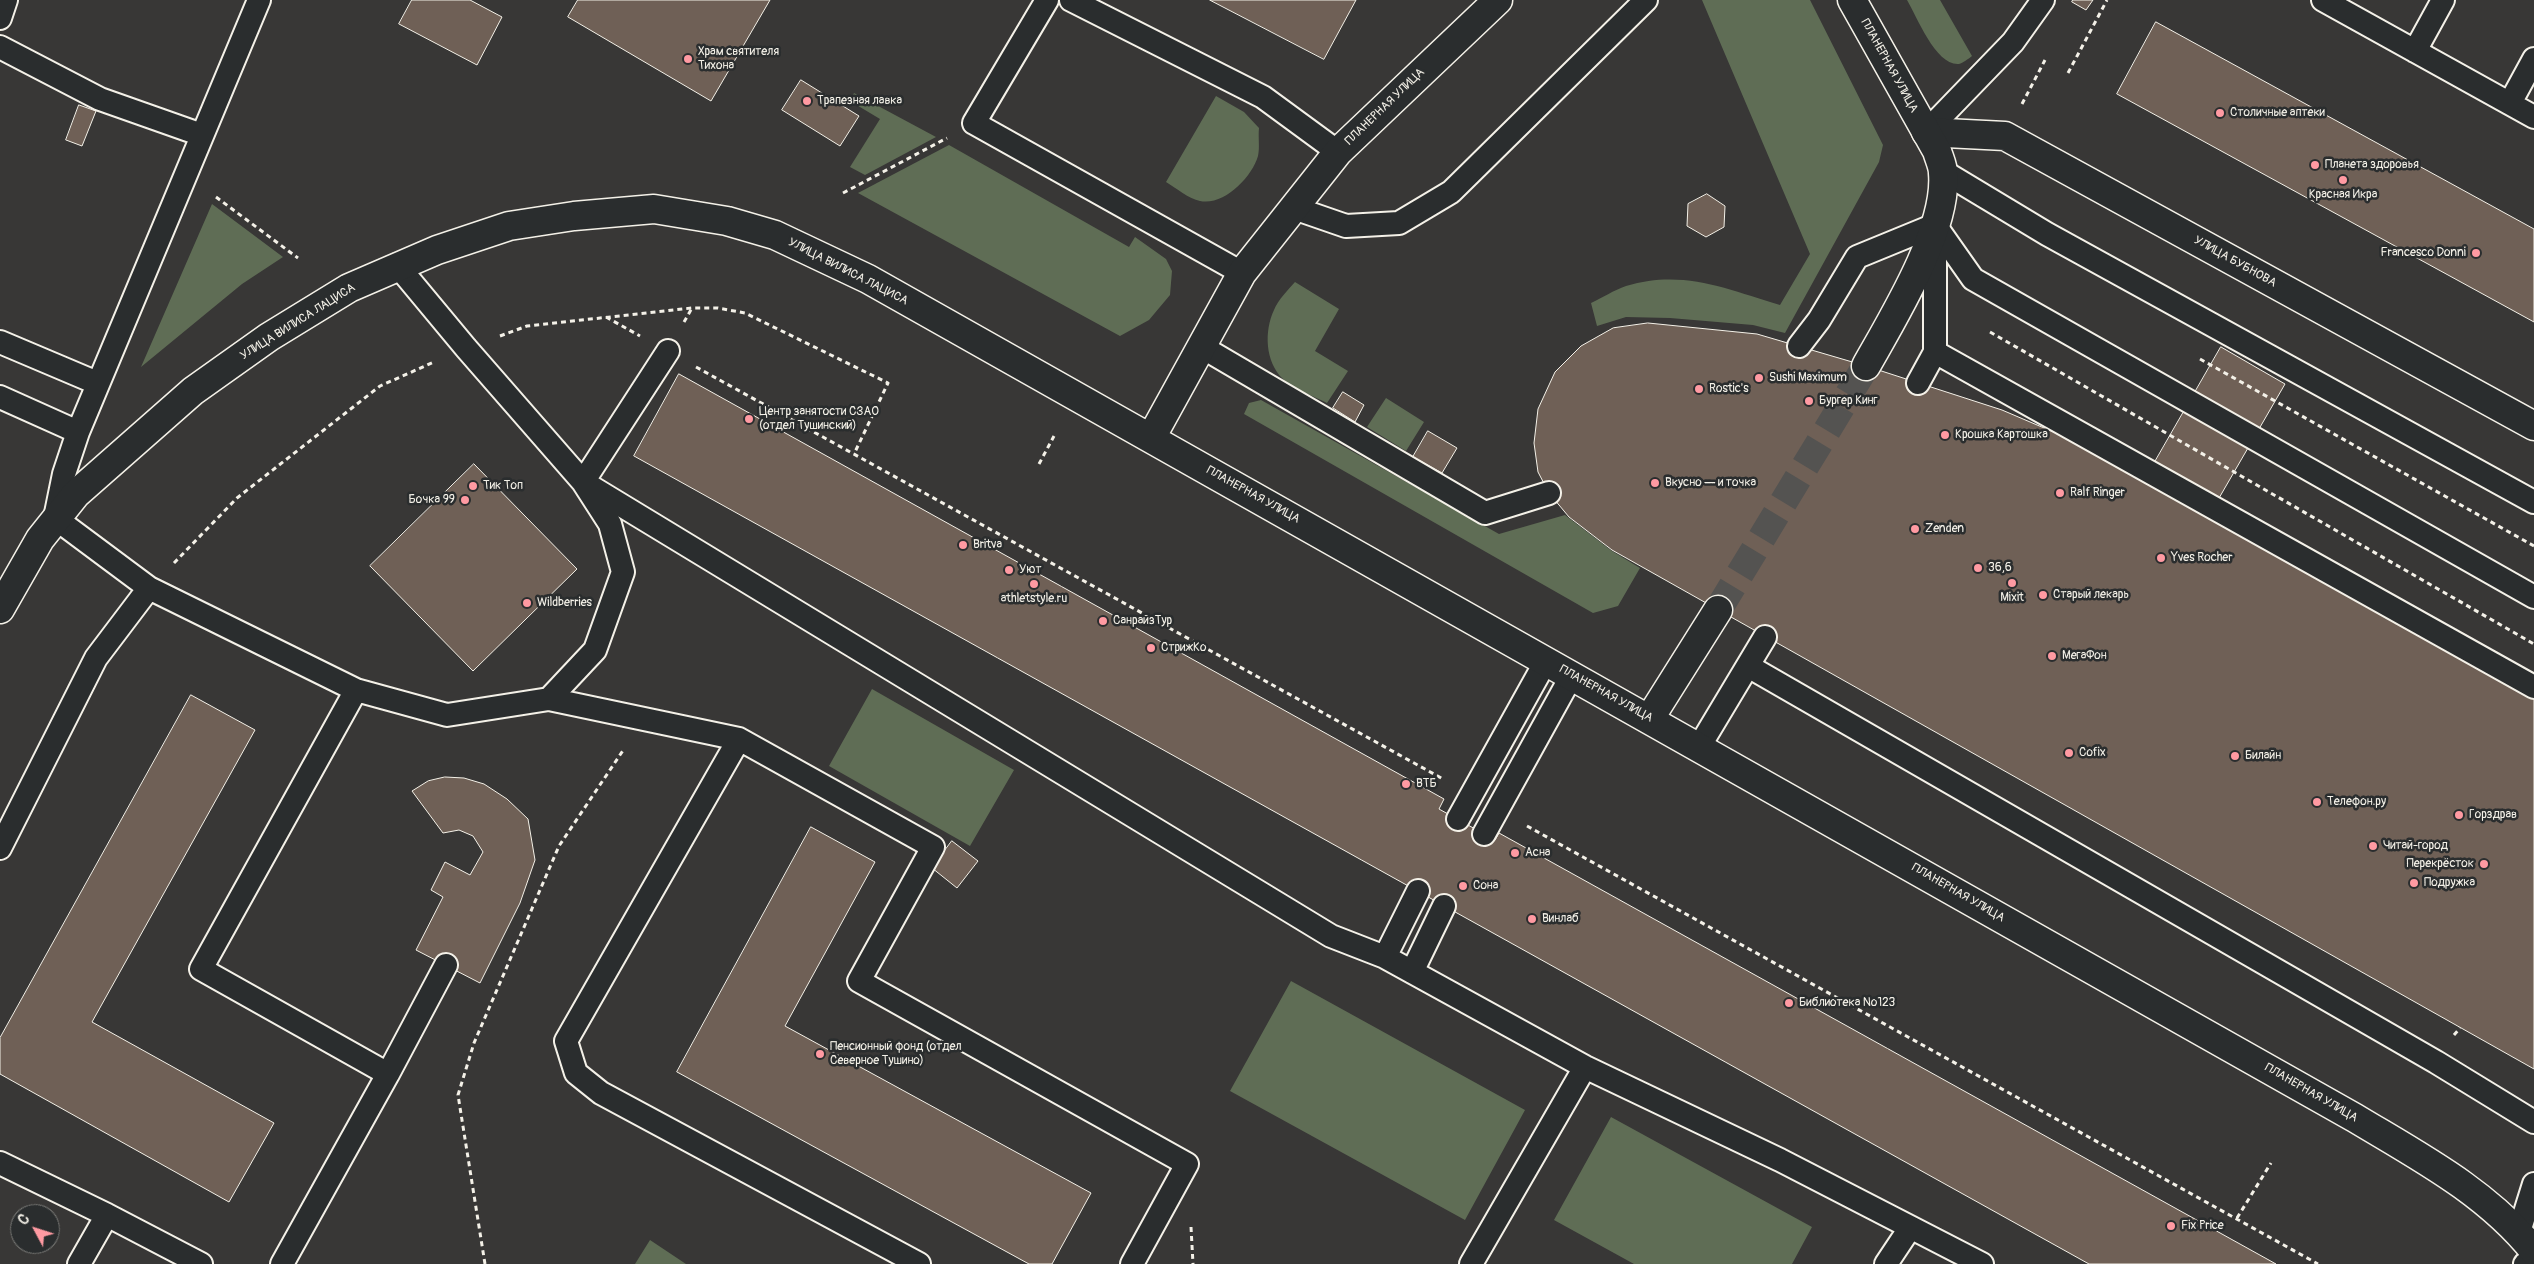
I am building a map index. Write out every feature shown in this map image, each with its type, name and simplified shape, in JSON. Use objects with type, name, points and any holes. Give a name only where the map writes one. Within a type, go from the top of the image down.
[{"type":"main road","name":"ПЛАНЕРНАЯ УЛИЦА","points":[[1498,0],[1338,152],[1242,273],[1151,438],[1650,718],[2355,1118],[2468,1189],[2526,1242]]},
{"type":"main road","name":"ПЛАНЕРНАЯ УЛИЦА","points":[[1852,0],[1937,151],[1944,172]]},
{"type":"main road","name":"УЛИЦА БУБНОВА","points":[[1926,132],[2005,136],[2534,426]]},
{"type":"main road","points":[[1866,366],[1908,291],[1935,224],[1942,196],[1944,172]]},
{"type":"main road","name":"УЛИЦА ВИЛИСА ЛАЦИСА","points":[[0,610],[16,579],[55,518],[76,494],[193,391],[270,337],[341,293],[397,265],[509,226],[574,216],[654,210],[727,221],[775,235],[821,255],[1151,438]]},
{"type":"main road","points":[[1650,718],[1718,610]]},
{"type":"lane","points":[[0,18],[6,0]]},
{"type":"lane","points":[[259,0],[78,432],[64,474],[55,518],[149,588],[356,690],[447,715],[550,698],[739,739],[933,847],[859,981],[1187,1164],[1132,1264]]},
{"type":"lane","points":[[1048,0],[974,123],[1242,273]]},
{"type":"lane","points":[[1071,0],[1263,97],[1338,152]]},
{"type":"lane","points":[[1294,208],[1346,226],[1398,223],[1451,192],[1646,0]]},
{"type":"lane","points":[[1926,132],[2013,42],[2043,0]]},
{"type":"lane","points":[[2323,0],[2534,116]]},
{"type":"lane","points":[[2415,51],[2443,0]]},
{"type":"lane","points":[[0,47],[100,99],[202,135]]},
{"type":"lane","points":[[2510,103],[2534,59]]},
{"type":"lane","points":[[1944,172],[2055,238],[2534,502]]},
{"type":"lane","points":[[1800,346],[1819,320],[1857,257],[1935,224]]},
{"type":"lane","points":[[1918,383],[1935,352],[1935,224]]},
{"type":"lane","points":[[1935,224],[1974,279],[2534,597]]},
{"type":"lane","points":[[397,265],[466,348],[584,482],[610,524],[623,572],[595,650],[550,698]]},
{"type":"lane","points":[[0,342],[97,384]]},
{"type":"lane","points":[[1202,347],[1486,513],[1549,494]]},
{"type":"lane","points":[[584,482],[668,352]]},
{"type":"lane","points":[[1935,352],[2534,687]]},
{"type":"lane","points":[[0,397],[78,432]]},
{"type":"lane","points":[[584,482],[1331,936],[1385,957],[1584,1067],[1780,1160],[1982,1264]]},
{"type":"lane","points":[[0,848],[96,658],[149,588]]},
{"type":"lane","points":[[1699,747],[1765,637]]},
{"type":"lane","points":[[1458,819],[1546,661]]},
{"type":"lane","points":[[1748,666],[2173,909],[2436,1062],[2534,1122]]},
{"type":"lane","points":[[1484,834],[1572,675]]},
{"type":"lane","points":[[356,690],[200,969],[388,1074]]},
{"type":"lane","points":[[739,739],[566,1041],[576,1073],[601,1093],[919,1264]]},
{"type":"lane","points":[[1385,957],[1418,892]]},
{"type":"lane","points":[[1412,972],[1444,906]]},
{"type":"lane","points":[[282,1264],[388,1074],[446,965]]},
{"type":"lane","points":[[1471,1264],[1584,1067]]},
{"type":"lane","points":[[0,1163],[107,1214],[201,1264]]},
{"type":"lane","points":[[2526,1242],[2534,1184]]},
{"type":"lane","points":[[79,1264],[107,1214]]},
{"type":"lane","points":[[1886,1264],[1910,1228]]},
{"type":"lane","points":[[2525,1264],[2534,1260]]},
{"type":"path","points":[[2068,73],[2107,0]]},
{"type":"path","points":[[2018,113],[2045,60]]},
{"type":"path","points":[[843,193],[974,123]]},
{"type":"path","points":[[216,197],[298,258]]},
{"type":"path","points":[[1990,332],[2534,644]]},
{"type":"path","points":[[2195,356],[2534,546]]},
{"type":"path","points":[[1039,464],[1054,436]]},
{"type":"path","points":[[485,1264],[458,1095],[474,1043],[559,846],[644,719]]},
{"type":"path","points":[[2237,1218],[2271,1163]]},
{"type":"path","points":[[2297,1251],[2318,1264]]},
{"type":"green space","points":[[1702,0],[1810,0],[1883,145],[1879,162],[1785,333],[1753,325],[1670,318],[1626,317],[1597,326],[1591,303],[1626,286],[1647,281],[1686,280],[1723,287],[1780,305],[1810,254]]},
{"type":"green space","points":[[1907,0],[1940,0],[1972,56],[1959,64],[1951,63],[1943,57],[1928,39]]},
{"type":"green space","points":[[854,93],[936,137],[865,175],[850,167],[880,119],[850,101]]},
{"type":"green space","points":[[1216,96],[1244,112],[1259,128],[1259,153],[1250,173],[1236,188],[1218,199],[1200,201],[1187,196],[1166,182]]},
{"type":"green space","points":[[949,145],[1129,247],[1135,237],[1166,259],[1172,271],[1170,295],[1149,320],[1120,336],[858,193]]},
{"type":"green space","points":[[212,204],[283,257],[242,284],[141,367]]},
{"type":"green space","points":[[1295,282],[1339,309],[1315,351],[1348,371],[1327,403],[1298,389],[1283,379],[1277,372],[1270,355],[1268,337],[1271,318],[1283,295]]},
{"type":"green space","points":[[1386,398],[1424,422],[1406,451],[1367,427]]},
{"type":"green space","points":[[1261,400],[1499,534],[1565,515],[1612,551],[1640,568],[1618,606],[1593,613],[1244,414],[1249,403]]},
{"type":"green space","points":[[872,689],[1014,770],[970,846],[829,766]]},
{"type":"green space","points":[[1291,981],[1525,1110],[1465,1220],[1230,1091]]},
{"type":"green space","points":[[1611,1117],[1812,1227],[1792,1264],[1634,1264],[1554,1220]]},
{"type":"green space","points":[[650,1240],[686,1264],[635,1264]]},
{"type":"building","points":[[412,0],[470,0],[502,17],[477,65],[399,24]]},
{"type":"building","name":"Храм святителя Тихона","points":[[578,0],[770,0],[711,101],[568,17]]},
{"type":"building","points":[[1210,0],[1356,0],[1324,59]]},
{"type":"building","points":[[2073,0],[2093,0],[2086,10],[2072,2]]},
{"type":"building","points":[[2156,22],[2534,229],[2534,322],[2117,94]]},
{"type":"building","points":[[801,80],[859,116],[840,146],[782,110]]},
{"type":"building","points":[[79,105],[96,111],[82,146],[66,140]]},
{"type":"building","points":[[1707,194],[1725,206],[1724,227],[1706,237],[1687,226],[1688,204]]},
{"type":"building","points":[[1648,323],[1757,334],[1866,366],[2002,410],[2119,460],[2534,680],[2534,1069],[1612,550],[1569,517],[1549,493],[1538,472],[1534,443],[1538,409],[1555,372],[1581,346],[1613,328]]},
{"type":"building","points":[[2221,347],[2285,384],[2215,505],[2148,474]]},
{"type":"building","points":[[679,374],[1444,799],[1439,809],[1495,840],[1499,833],[2276,1264],[2089,1264],[634,456]]},
{"type":"building","points":[[1343,392],[1364,405],[1355,422],[1333,408]]},
{"type":"building","points":[[1428,431],[1457,448],[1442,473],[1413,457]]},
{"type":"building","points":[[474,464],[577,569],[473,671],[370,566]]},
{"type":"building","points":[[191,695],[255,730],[92,1022],[274,1123],[229,1202],[0,1074],[0,1038]]},
{"type":"building","points":[[445,777],[464,778],[484,784],[507,799],[528,819],[535,860],[520,903],[480,983],[416,950],[443,897],[431,890],[445,862],[470,875],[483,852],[473,836],[459,830],[443,833],[412,791],[428,781]]},
{"type":"building","points":[[811,827],[875,862],[785,1026],[1091,1193],[1052,1264],[1029,1264],[677,1072]]},
{"type":"building","points":[[952,841],[978,861],[957,888],[932,868]]},
{"type":"tunnel","points":[[1718,610],[1866,366]]},
{"type":"place","name":"Храм святителя Тихона","points":[[688,59]]},
{"type":"place","name":"Трапезная лавка","points":[[807,101]]},
{"type":"place","name":"Столичные аптеки","points":[[2220,113]]},
{"type":"place","name":"Планета здоровья","points":[[2315,165]]},
{"type":"place","name":"Красная Икра","points":[[2343,180]]},
{"type":"place","name":"Francesco Donni","points":[[2476,253]]},
{"type":"place","name":"Sushi Maximum","points":[[1759,378]]},
{"type":"place","name":"Rostic's","points":[[1699,389]]},
{"type":"place","name":"Бургер Кинг","points":[[1809,401]]},
{"type":"place","name":"Центр занятости СЗАО (отдел Тушинский)","points":[[749,419]]},
{"type":"place","name":"Крошка Картошка","points":[[1945,435]]},
{"type":"place","name":"Вкусно — и точка","points":[[1655,483]]},
{"type":"place","name":"Тик Топ","points":[[473,486]]},
{"type":"place","name":"Ralf Ringer","points":[[2060,493]]},
{"type":"place","name":"Бочка 99","points":[[465,500]]},
{"type":"place","name":"Zenden","points":[[1915,529]]},
{"type":"place","name":"Britva","points":[[963,545]]},
{"type":"place","name":"Yves Rocher","points":[[2161,558]]},
{"type":"place","name":"36,6","points":[[1978,568]]},
{"type":"place","name":"Уют","points":[[1009,570]]},
{"type":"place","name":"Mixit","points":[[2012,583]]},
{"type":"place","name":"athletstyle.ru","points":[[1034,584]]},
{"type":"place","name":"Старый лекарь","points":[[2043,595]]},
{"type":"place","name":"Wildberries","points":[[527,603]]},
{"type":"place","name":"СанрайзТур","points":[[1103,621]]},
{"type":"place","name":"СтрижКо","points":[[1151,648]]},
{"type":"place","name":"МегаФон","points":[[2052,656]]},
{"type":"place","name":"Cofix","points":[[2069,753]]},
{"type":"place","name":"Билайн","points":[[2235,756]]},
{"type":"place","name":"ВТБ","points":[[1406,784]]},
{"type":"place","name":"Телефон.ру","points":[[2317,802]]},
{"type":"place","name":"Горздрав","points":[[2459,815]]},
{"type":"place","name":"Читай-город","points":[[2373,846]]},
{"type":"place","name":"Асна","points":[[1515,853]]},
{"type":"place","name":"Перекрёсток","points":[[2484,864]]},
{"type":"place","name":"Подружка","points":[[2414,883]]},
{"type":"place","name":"Сона","points":[[1463,886]]},
{"type":"place","name":"Винлаб","points":[[1532,919]]},
{"type":"place","name":"Библиотека №123","points":[[1789,1003]]},
{"type":"place","name":"Пенсионный фонд (отдел Северное Тушино)","points":[[820,1054]]},
{"type":"place","name":"Fix Price","points":[[2171,1226]]}]
